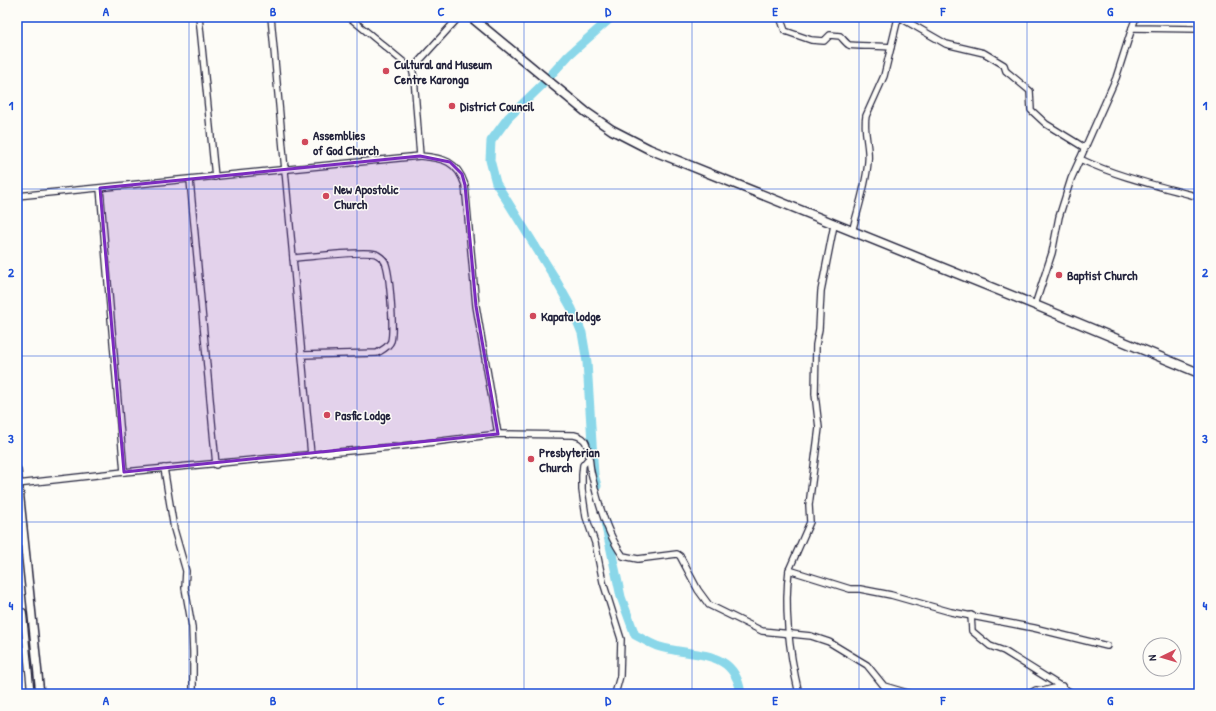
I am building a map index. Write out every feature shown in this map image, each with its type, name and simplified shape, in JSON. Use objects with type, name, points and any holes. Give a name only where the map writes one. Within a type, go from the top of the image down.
[{"type":"highway","points":[[471,17],[535,72],[602,123],[649,149],[1199,373]]},
{"type":"main road","points":[[17,470],[40,694]]},
{"type":"street","points":[[199,17],[215,177]]},
{"type":"street","points":[[271,17],[311,455]]},
{"type":"street","points":[[349,17],[412,69],[420,156]]},
{"type":"street","points":[[412,69],[459,17]]},
{"type":"street","points":[[780,17],[785,31],[811,40],[824,41],[830,35],[840,36],[848,44],[854,46],[891,46]]},
{"type":"street","points":[[1035,305],[1052,253],[1059,217],[1071,179],[1116,78],[1136,17]]},
{"type":"street","points":[[852,232],[868,164],[869,146],[865,123],[866,116],[884,76],[898,18],[946,44],[984,53],[1004,65],[1006,71],[1030,91],[1031,110],[1046,124],[1085,148]]},
{"type":"street","points":[[1132,28],[1199,28]]},
{"type":"street","points":[[17,196],[420,156],[450,162],[462,174],[465,185],[476,306],[498,434]]},
{"type":"street","points":[[1080,159],[1099,168],[1129,178],[1199,197]]},
{"type":"street","points":[[190,180],[216,464]]},
{"type":"street","points":[[100,188],[124,472]]},
{"type":"street","points":[[799,694],[790,635],[787,600],[789,570],[808,527],[810,516],[809,505],[818,428],[815,394],[816,350],[821,292],[834,225]]},
{"type":"street","points":[[293,258],[360,253],[374,254],[381,257],[385,262],[387,271],[391,308],[391,341],[387,347],[377,353],[302,355]]},
{"type":"street","points":[[18,484],[164,468],[311,455],[498,434],[579,436],[586,444],[588,459],[598,499],[609,530],[623,556],[638,559],[677,554],[680,556],[698,590],[709,605],[757,629],[790,635],[811,636],[830,642],[868,665],[884,686],[911,694]]},
{"type":"street","points":[[588,459],[583,465],[582,475],[582,490],[586,517],[595,543],[603,582],[621,639],[620,676],[615,694]]},
{"type":"street","points":[[164,468],[174,529],[185,565],[185,588],[192,627],[194,652],[193,694]]},
{"type":"street","points":[[789,570],[850,589],[884,593],[951,612],[1034,628],[1107,646]]},
{"type":"street","points":[[31,610],[20,612],[31,694]]},
{"type":"street","points":[[971,615],[971,630],[990,646],[1004,651],[1073,694]]},
{"type":"street","points":[[1029,694],[1036,690],[1043,691],[1062,686]]},
{"type":"highlighted area","points":[[420,156],[450,162],[462,174],[465,185],[476,306],[498,434],[124,472],[100,188]]},
{"type":"waterway","points":[[549,77],[569,55],[612,17]]},
{"type":"waterway","points":[[542,85],[508,118],[491,141],[490,160],[496,183],[553,275],[572,309],[582,333],[587,362],[594,475],[597,486]]},
{"type":"waterway","points":[[605,522],[621,597],[635,635],[657,646],[699,654],[722,662],[731,669],[737,679],[741,694]]},
{"type":"place","name":"Cultural and Museum Centre Karonga","points":[[386,71]]},
{"type":"place","name":"District Council","points":[[452,106]]},
{"type":"place","name":"Assemblies of God Church","points":[[305,142]]},
{"type":"place","name":"New Apostolic Church","points":[[326,196]]},
{"type":"place","name":"Baptist Church","points":[[1059,275]]},
{"type":"place","name":"Kapata lodge","points":[[533,316]]},
{"type":"place","name":"Pasfic Lodge","points":[[327,415]]},
{"type":"place","name":"Presbyterian Church","points":[[531,459]]}]
